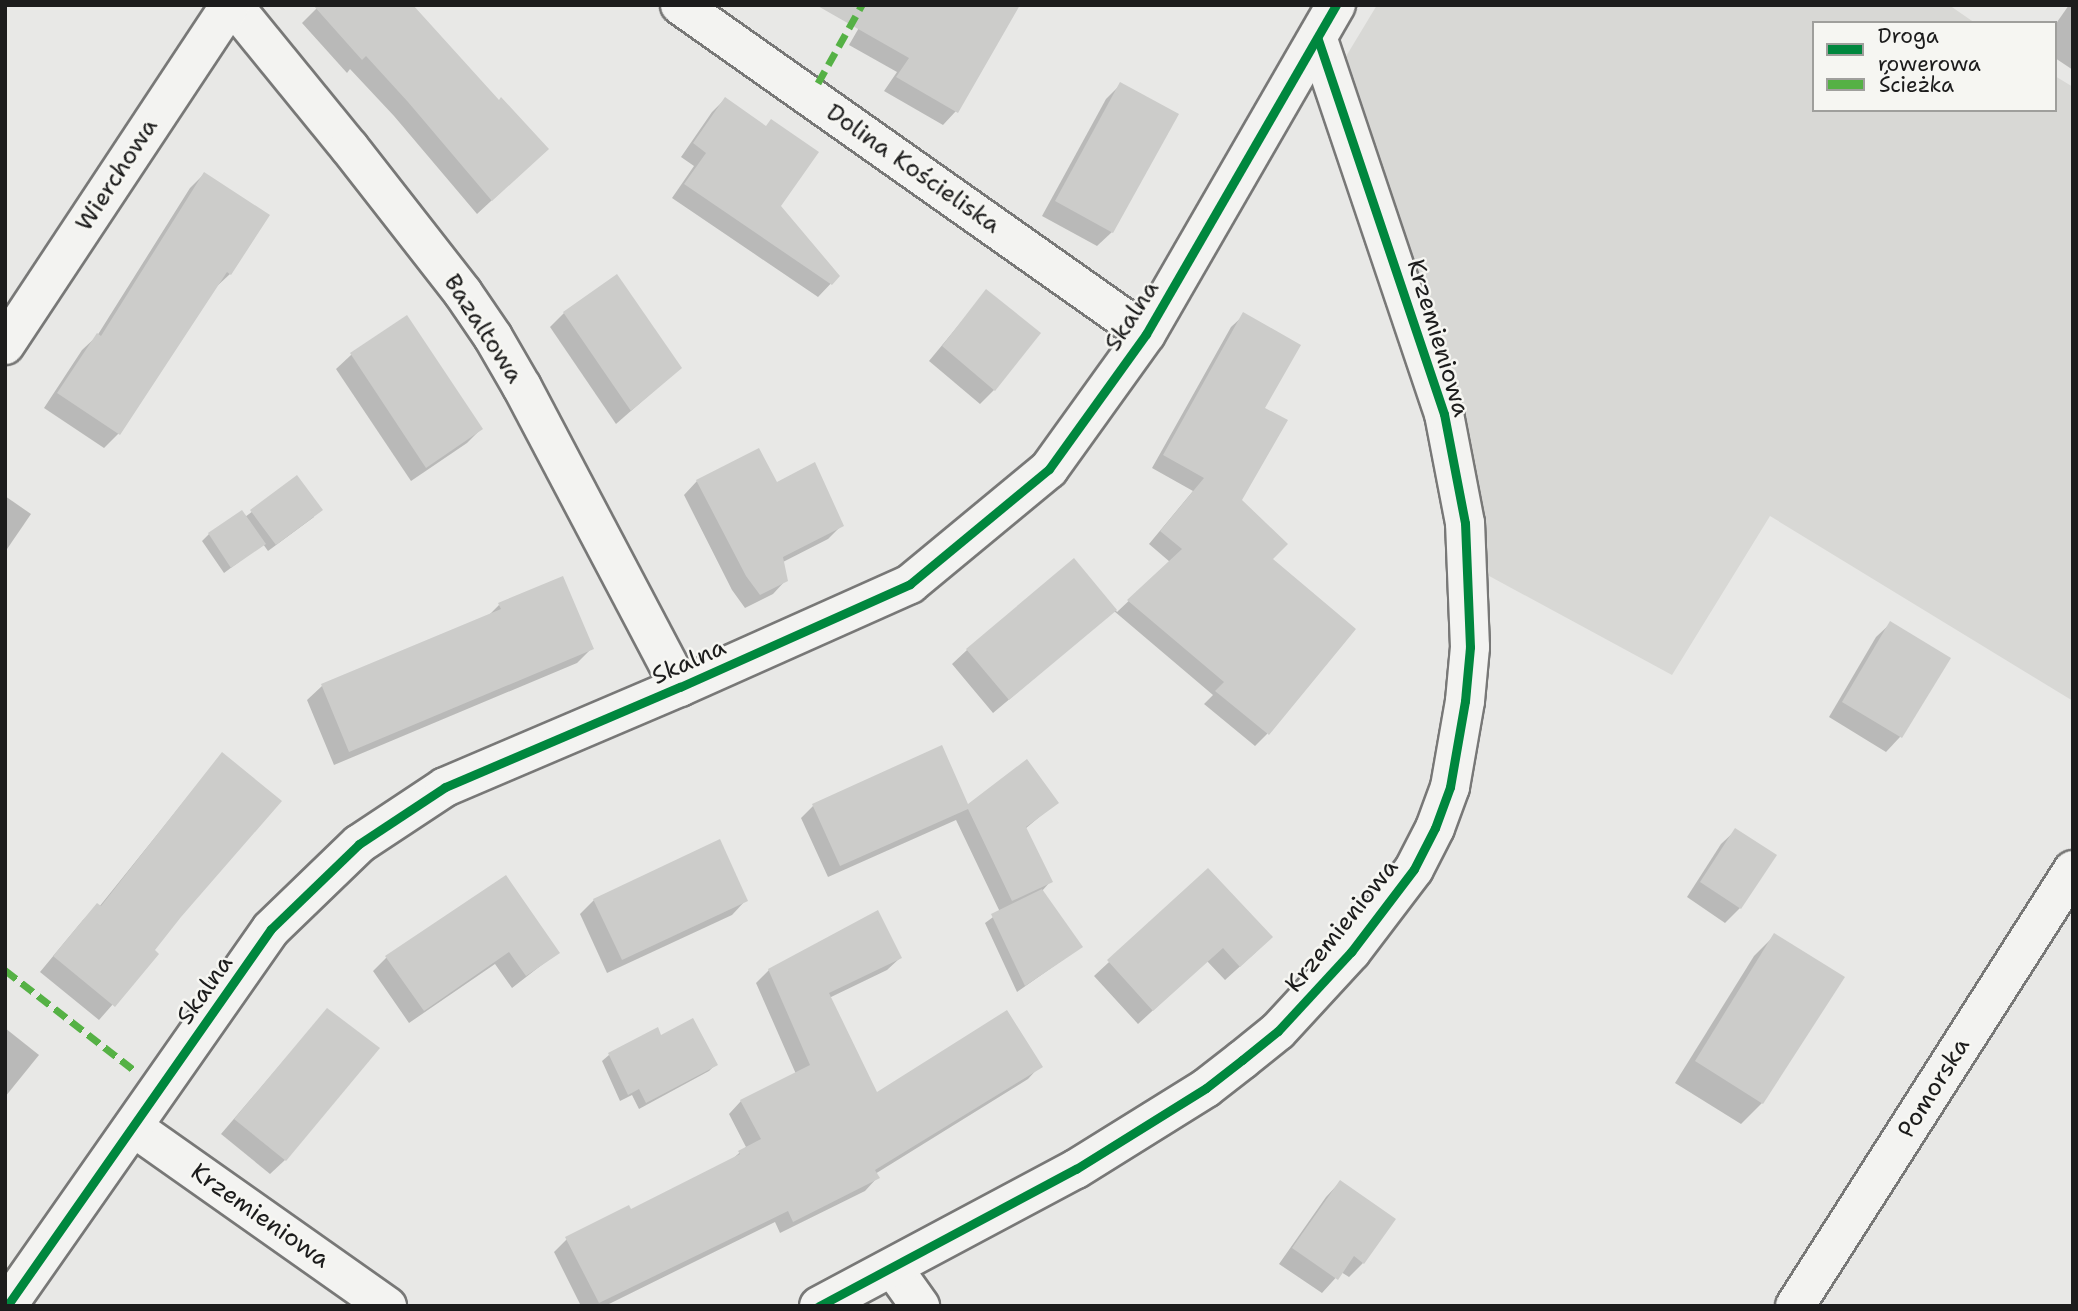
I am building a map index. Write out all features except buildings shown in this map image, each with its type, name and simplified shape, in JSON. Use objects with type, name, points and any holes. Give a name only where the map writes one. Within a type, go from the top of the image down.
[{"type":"street","name":"Wierchowa","points":[[5,345],[231,5]]},
{"type":"street","name":"Bazaltowa","points":[[231,5],[349,147],[463,293],[493,337],[680,687]]},
{"type":"street","name":"Dolina Kościeliska","points":[[680,5],[1146,334]]},
{"type":"street","name":"Skalna","points":[[7,1306],[271,929],[359,844],[445,787],[680,687],[910,584],[1049,469],[1146,334],[1336,5]]},
{"type":"street","name":"Krzemieniowa","points":[[819,1306],[1076,1169],[1206,1088],[1278,1031],[1351,952],[1415,869],[1435,828],[1450,787],[1460,744],[1470,647],[1465,523],[1444,414],[1318,38]]},
{"type":"street","name":"Pomorska","points":[[1795,1306],[2073,870]]},
{"type":"street","name":"Krzemieniowa","points":[[133,1127],[387,1306]]},
{"type":"street","points":[[893,1268],[920,1306]]},
{"type":"shaded area","points":[[1377,5],[1949,5],[1972,21],[1812,21],[1812,112],[2057,112],[2057,77],[2073,87],[2073,701],[1770,516],[1672,675],[1480,571],[1339,68]]},
{"type":"marked path","points":[[818,83],[862,5]]},
{"type":"marked path","points":[[5,970],[135,1071]]},
{"type":"cycle path","points":[[7,1306],[271,929],[359,844],[445,787],[680,687],[910,584],[1049,469],[1146,334],[1336,5]]},
{"type":"cycle path","points":[[819,1306],[1076,1169],[1206,1088],[1278,1031],[1351,952],[1414,869],[1435,828],[1450,787],[1465,701],[1470,647],[1465,523],[1444,414],[1318,39]]}]
